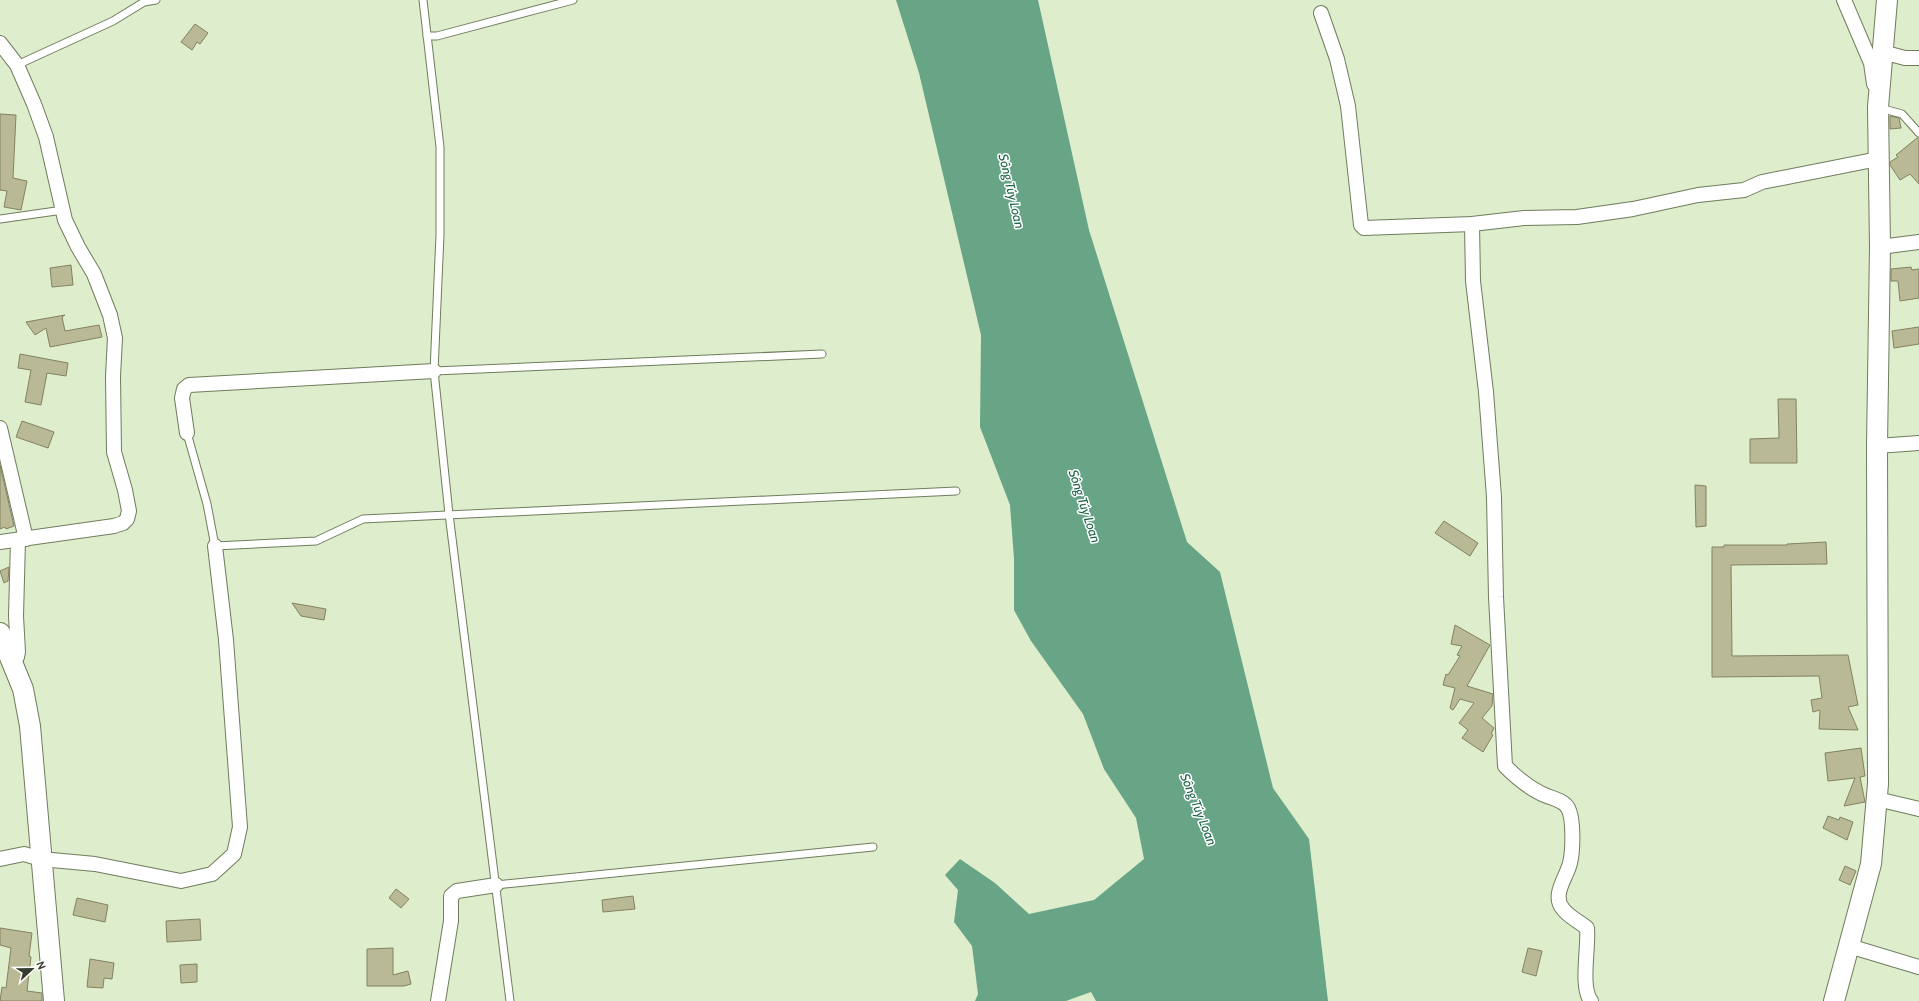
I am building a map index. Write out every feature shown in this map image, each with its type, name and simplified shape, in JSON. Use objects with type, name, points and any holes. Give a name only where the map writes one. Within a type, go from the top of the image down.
[{"type":"street","points":[[1844,0],[1871,63],[1878,107]]},
{"type":"street","points":[[1834,1001],[1871,864],[1877,799],[1877,446],[1880,247],[1878,107],[1887,0]]},
{"type":"street","points":[[1321,13],[1337,59],[1348,106],[1361,225],[1368,229],[1472,224],[1524,218],[1577,217],[1633,209],[1698,195],[1744,190],[1762,182],[1878,159]]},
{"type":"street","points":[[0,43],[17,65],[42,125],[63,210],[71,232],[102,293],[110,315],[114,338],[114,452],[125,490],[129,511],[127,519],[123,523],[0,542]]},
{"type":"street","points":[[1882,52],[1905,58],[1919,58]]},
{"type":"street","points":[[1472,224],[1473,281],[1486,392],[1494,497],[1496,598],[1505,766],[1514,775],[1538,793],[1564,803],[1569,809],[1572,821],[1571,863],[1559,889],[1559,901],[1562,909],[1587,928],[1588,940],[1585,978],[1591,1001]]},
{"type":"street","points":[[1880,247],[1919,242]]},
{"type":"street","points":[[187,432],[182,398],[184,389],[189,385],[434,372]]},
{"type":"street","points":[[0,428],[22,539],[16,616],[18,657],[13,662]]},
{"type":"street","points":[[1877,446],[1919,443]]},
{"type":"street","points":[[0,859],[24,854],[41,859],[95,864],[181,881],[212,874],[234,854],[240,827],[226,640],[215,546]]},
{"type":"street","points":[[0,633],[23,689],[30,726],[54,1001]]},
{"type":"street","points":[[1877,799],[1919,809]]},
{"type":"street","points":[[438,1001],[451,921],[451,896],[457,891],[496,885]]},
{"type":"street","points":[[1849,946],[1919,967]]},
{"type":"lane","points":[[17,65],[113,21],[144,1],[156,0]]},
{"type":"lane","points":[[423,0],[440,147],[440,235],[434,372],[449,514],[510,1001]]},
{"type":"lane","points":[[427,36],[437,36],[574,0]]},
{"type":"lane","points":[[1878,107],[1902,114],[1919,133]]},
{"type":"lane","points":[[0,219],[63,210]]},
{"type":"lane","points":[[434,372],[822,354]]},
{"type":"lane","points":[[187,432],[207,504],[215,546],[304,543],[316,541],[363,519],[956,491]]},
{"type":"lane","points":[[496,885],[873,848]]},
{"type":"water","name":"Sông Túy Loan","points":[[896,0],[1038,0],[1089,230],[1187,542],[1220,572],[1273,788],[1309,839],[1328,1001],[1096,1001],[1091,992],[1066,1001],[975,1001],[978,994],[972,946],[954,922],[958,890],[945,875],[960,859],[995,883],[1029,914],[1094,900],[1144,859],[1136,818],[1104,769],[1083,714],[1031,641],[1014,610],[1014,559],[1010,505],[980,427],[981,335],[919,73]]},
{"type":"building","points":[[195,24],[208,33],[200,44],[197,42],[192,50],[181,42]]},
{"type":"building","points":[[0,114],[16,115],[13,178],[27,181],[21,210],[4,207],[7,191],[0,190]]},
{"type":"building","points":[[1890,116],[1899,118],[1901,128],[1890,129]]},
{"type":"building","points":[[1919,138],[1919,184],[1910,174],[1900,180],[1890,165],[1890,162],[1898,157],[1896,155]]},
{"type":"building","points":[[71,265],[73,285],[52,287],[50,268]]},
{"type":"building","points":[[1911,267],[1912,270],[1919,269],[1919,298],[1900,301],[1898,281],[1891,281],[1891,269]]},
{"type":"building","points":[[65,315],[62,317],[65,331],[99,325],[102,337],[50,347],[46,328],[35,335],[26,322]]},
{"type":"building","points":[[1919,327],[1919,344],[1894,348],[1892,331]]},
{"type":"building","points":[[20,354],[68,363],[66,376],[47,373],[41,405],[25,402],[31,370],[18,368]]},
{"type":"building","points":[[1778,399],[1796,399],[1797,463],[1750,463],[1750,439],[1779,438]]},
{"type":"building","points":[[22,421],[54,432],[48,448],[16,437]]},
{"type":"building","points":[[0,465],[14,526],[6,529],[5,527],[0,529]]},
{"type":"building","points":[[1695,485],[1706,486],[1706,526],[1696,527]]},
{"type":"building","points":[[1444,521],[1478,543],[1470,556],[1435,533]]},
{"type":"building","points":[[1826,542],[1827,564],[1731,565],[1732,656],[1848,655],[1858,705],[1848,707],[1858,730],[1819,729],[1820,710],[1813,712],[1811,700],[1822,698],[1819,676],[1712,677],[1712,547],[1724,547],[1724,545],[1787,545]]},
{"type":"building","points":[[9,567],[8,581],[4,583],[0,571]]},
{"type":"building","points":[[292,603],[326,609],[324,620],[301,616]]},
{"type":"building","points":[[1455,625],[1490,645],[1467,686],[1493,694],[1492,706],[1482,718],[1494,728],[1491,734],[1493,735],[1483,752],[1462,738],[1468,730],[1459,723],[1474,703],[1460,699],[1453,710],[1450,708],[1455,688],[1443,685],[1446,674],[1448,675],[1460,656],[1457,655],[1462,646],[1451,644]]},
{"type":"building","points":[[1861,748],[1865,776],[1860,777],[1865,802],[1844,806],[1855,778],[1828,781],[1825,753]]},
{"type":"building","points":[[1828,816],[1839,820],[1840,817],[1853,822],[1847,840],[1823,828]]},
{"type":"building","points":[[1845,866],[1856,871],[1850,885],[1839,880]]},
{"type":"building","points":[[396,889],[409,899],[401,908],[389,898]]},
{"type":"building","points":[[633,896],[635,909],[603,912],[602,900]]},
{"type":"building","points":[[77,898],[108,905],[105,922],[73,915]]},
{"type":"building","points":[[200,919],[201,940],[167,942],[166,921]]},
{"type":"building","points":[[0,928],[32,933],[27,991],[42,993],[42,1001],[0,1001],[2,987],[6,988],[11,948],[0,945]]},
{"type":"building","points":[[393,948],[393,975],[408,971],[411,984],[404,986],[367,986],[367,949]]},
{"type":"building","points":[[1528,948],[1542,951],[1536,976],[1522,972]]},
{"type":"building","points":[[90,959],[114,963],[112,979],[104,978],[103,988],[87,987]]},
{"type":"building","points":[[197,964],[197,982],[181,983],[180,965]]}]
